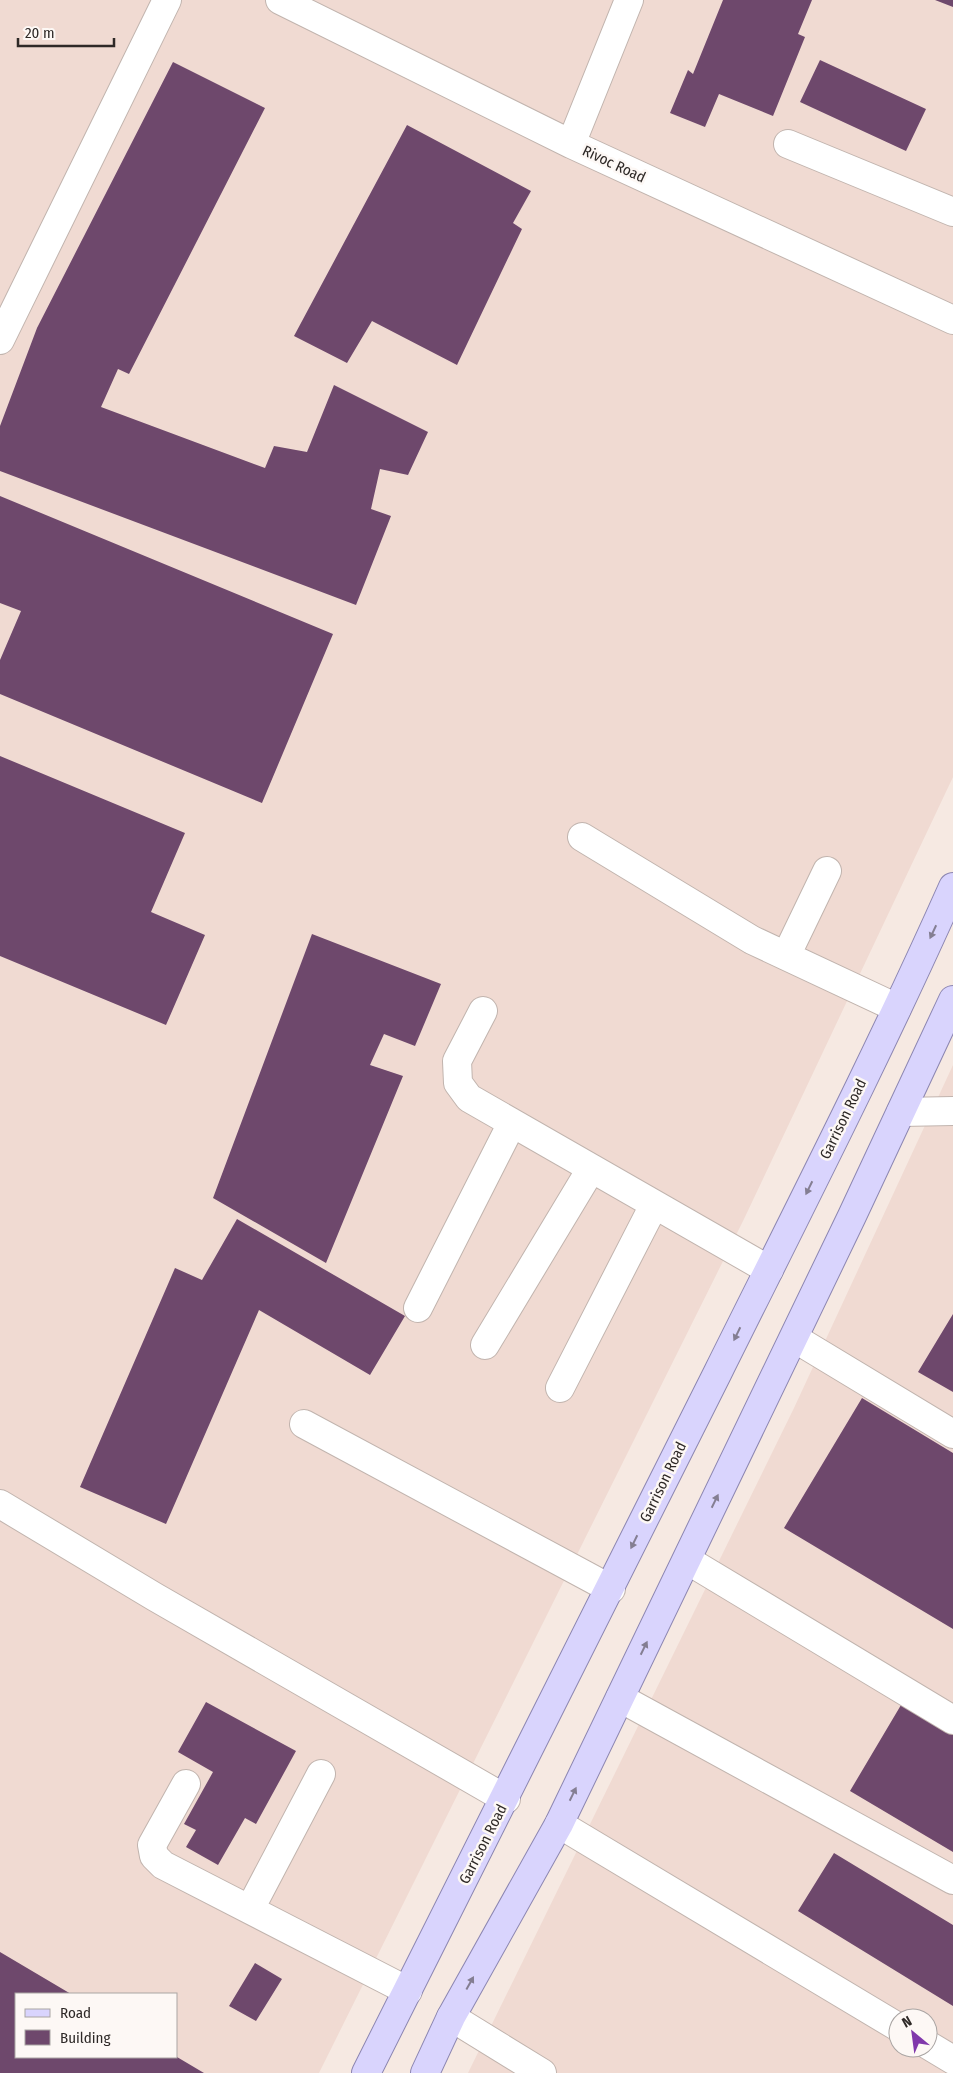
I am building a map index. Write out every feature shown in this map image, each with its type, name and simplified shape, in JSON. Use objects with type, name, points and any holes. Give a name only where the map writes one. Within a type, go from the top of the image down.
[{"type":"main road","name":"Garrison Road","points":[[366,2073],[506,1798],[769,1270],[897,1008],[953,887]]},
{"type":"main road","points":[[425,2073],[451,2017],[559,1824],[794,1338],[953,1000]]},
{"type":"street","points":[[0,340],[167,0]]},
{"type":"street","points":[[571,144],[629,0]]},
{"type":"street","name":"Rivoc Road","points":[[288,2],[571,144],[953,320]]},
{"type":"street","points":[[788,144],[953,212]]},
{"type":"street","points":[[582,837],[752,940],[897,1008]]},
{"type":"street","points":[[786,956],[827,871]]},
{"type":"street","points":[[483,1011],[457,1061],[458,1083],[470,1098],[769,1270]]},
{"type":"street","points":[[901,1112],[953,1111]]},
{"type":"street","points":[[418,1308],[512,1123]]},
{"type":"street","points":[[485,1345],[591,1168]]},
{"type":"street","points":[[560,1388],[654,1204]]},
{"type":"street","points":[[794,1338],[953,1434]]},
{"type":"street","points":[[304,1424],[611,1588]]},
{"type":"street","points":[[0,1504],[155,1597],[506,1798]]},
{"type":"street","points":[[687,1560],[953,1720]]},
{"type":"street","points":[[620,1698],[953,1880]]},
{"type":"street","points":[[250,1909],[321,1774]]},
{"type":"street","points":[[186,1784],[152,1845],[154,1856],[163,1865],[408,1991]]},
{"type":"street","points":[[559,1824],[888,2021]]},
{"type":"street","points":[[451,2017],[542,2073]]},
{"type":"street","points":[[938,2051],[953,2060]]},
{"type":"shaded area","points":[[0,0],[953,0],[953,777],[744,1219],[319,2073],[0,2073]]},
{"type":"shaded area","points":[[953,1065],[953,2073],[468,2073],[794,1408]]},
{"type":"building","points":[[723,0],[812,0],[798,34],[805,37],[773,116],[719,94],[705,127],[670,113],[688,70],[693,74]]},
{"type":"building","points":[[935,0],[953,0],[953,7]]},
{"type":"building","points":[[820,60],[926,109],[906,151],[800,102]]},
{"type":"building","points":[[173,62],[265,108],[129,374],[118,369],[101,407],[265,468],[274,446],[307,452],[334,385],[428,432],[408,475],[380,469],[371,509],[391,516],[356,605],[0,471],[0,426],[37,328]]},
{"type":"building","points":[[407,125],[531,191],[513,223],[522,229],[457,365],[372,321],[347,363],[294,336]]},
{"type":"building","points":[[0,496],[333,634],[262,803],[0,694],[0,660],[21,611],[0,603]]},
{"type":"building","points":[[0,756],[185,833],[151,912],[205,935],[166,1025],[0,956]]},
{"type":"building","points":[[312,934],[441,984],[415,1046],[384,1034],[370,1065],[403,1076],[326,1263],[213,1198]]},
{"type":"building","points":[[237,1219],[405,1316],[370,1375],[259,1310],[166,1524],[80,1487],[175,1268],[202,1280]]},
{"type":"building","points":[[953,1314],[953,1392],[918,1372]]},
{"type":"building","points":[[862,1398],[953,1453],[953,1629],[784,1528]]},
{"type":"building","points":[[206,1702],[296,1751],[256,1824],[245,1818],[218,1865],[186,1847],[196,1830],[184,1824],[213,1772],[178,1752]]},
{"type":"building","points":[[901,1705],[953,1735],[953,1852],[850,1791]]},
{"type":"building","points":[[834,1853],[953,1925],[953,2006],[798,1911]]},
{"type":"building","points":[[0,1952],[69,1993],[15,1993],[15,2058],[178,2058],[204,2073],[0,2073]]},
{"type":"building","points":[[255,1963],[282,1979],[256,2021],[229,2006]]}]
